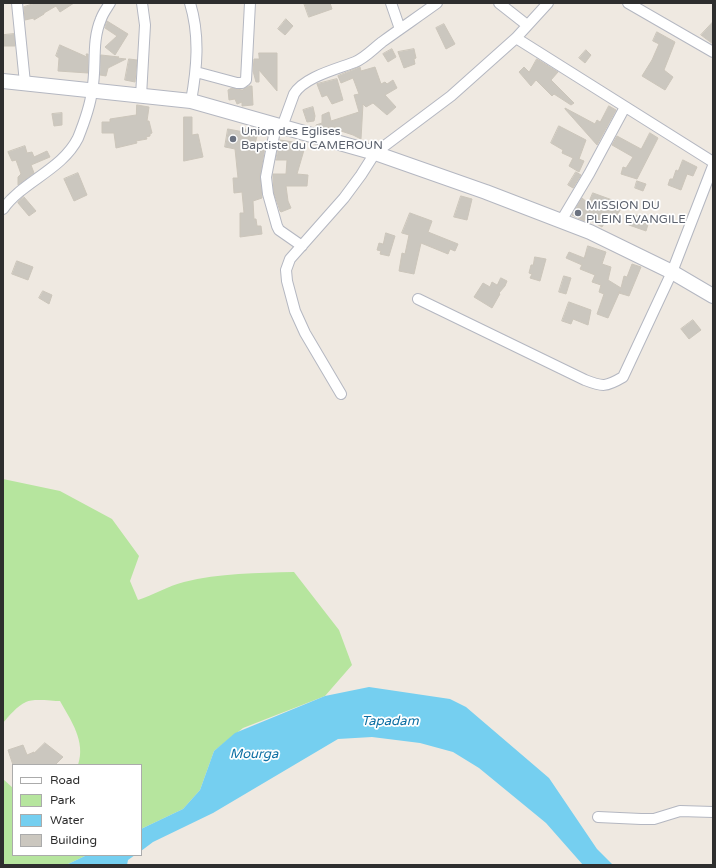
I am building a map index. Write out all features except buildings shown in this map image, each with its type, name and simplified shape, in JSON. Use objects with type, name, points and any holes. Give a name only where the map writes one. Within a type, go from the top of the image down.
[{"type":"street","points":[[17,3],[25,83]]},
{"type":"street","points":[[3,209],[17,193],[52,167],[71,149],[77,139],[86,117],[93,91],[95,42],[101,19],[110,3]]},
{"type":"street","points":[[141,96],[145,25],[142,3]]},
{"type":"street","points":[[190,3],[197,48],[196,72],[191,101]]},
{"type":"street","points":[[196,72],[237,83],[242,83],[246,80],[250,3]]},
{"type":"street","points":[[391,3],[400,29]]},
{"type":"street","points":[[302,246],[279,230],[268,194],[266,177],[279,126],[294,94],[297,89],[320,74],[356,62],[437,3]]},
{"type":"street","points":[[499,3],[526,26]]},
{"type":"street","points":[[341,394],[305,334],[295,311],[287,281],[286,270],[290,259],[344,198],[376,153],[451,96],[516,38],[548,3]]},
{"type":"street","points":[[628,3],[713,52]]},
{"type":"street","points":[[516,38],[713,162]]},
{"type":"street","points":[[3,81],[191,101],[376,153],[590,232],[672,272],[713,296]]},
{"type":"street","points":[[561,221],[589,174],[625,107]]},
{"type":"street","points":[[418,299],[585,380],[599,385],[611,384],[623,377],[672,272],[713,166]]},
{"type":"street","points":[[598,817],[654,819],[680,811],[713,812]]},
{"type":"green space","points":[[3,479],[60,491],[112,519],[139,556],[130,581],[138,600],[166,588],[197,579],[239,574],[294,572],[339,630],[352,665],[325,696],[243,728],[214,751],[200,790],[183,809],[142,829],[142,764],[78,764],[80,756],[79,739],[73,724],[60,701],[38,700],[26,702],[16,709],[3,723]]},
{"type":"green space","points":[[3,779],[12,787],[12,856],[85,856],[66,865],[3,865]]},
{"type":"water","name":"Mourga","points":[[369,687],[450,699],[466,707],[549,778],[597,849],[613,865],[583,865],[546,823],[479,768],[453,752],[420,743],[372,737],[338,739],[213,813],[153,842],[142,850],[142,829],[183,809],[200,790],[214,751],[235,733],[325,696]]},
{"type":"water","points":[[85,856],[134,856],[128,860],[127,865],[66,865]]},
{"type":"place","name":"Union des Eglises Baptiste du CAMEROUN","points":[[233,139]]},
{"type":"place","name":"MISSION DU PLEIN EVANGILE","points":[[578,213]]},
{"type":"water label","name":"Tapadam","points":[[390,722]]}]
